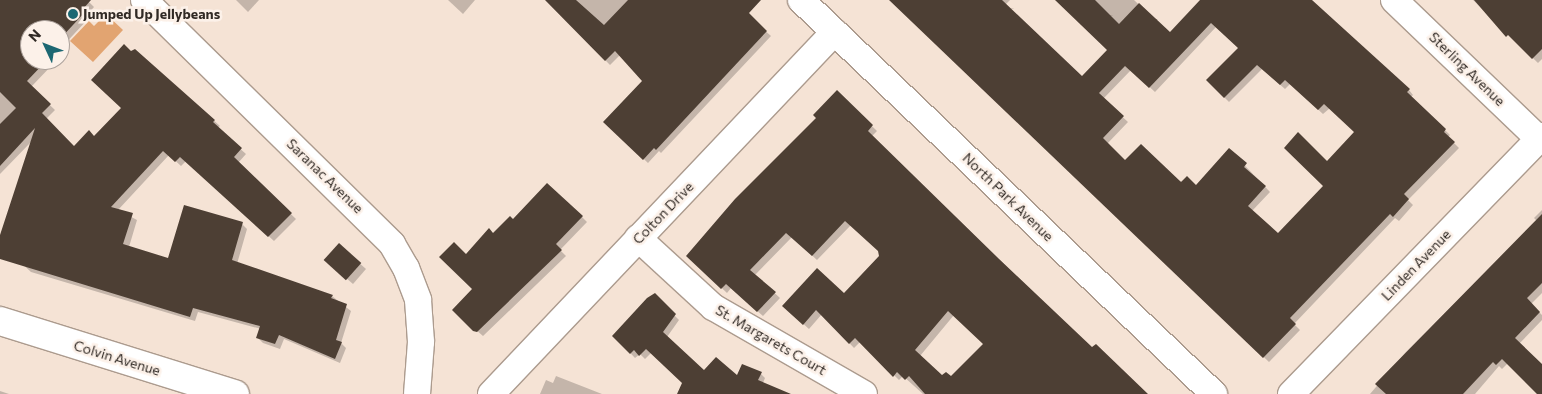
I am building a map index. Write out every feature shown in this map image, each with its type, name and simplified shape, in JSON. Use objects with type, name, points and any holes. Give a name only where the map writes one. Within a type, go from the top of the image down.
[{"type":"street","name":"Saranac Avenue","points":[[144,0],[392,244],[406,268],[418,300],[421,342],[417,394]]},
{"type":"street","name":"North Park Avenue","points":[[801,0],[1214,394]]},
{"type":"street","name":"Sterling Avenue","points":[[1394,0],[1541,137]]},
{"type":"street","name":"Colton Drive","points":[[491,394],[835,32]]},
{"type":"street","name":"Linden Avenue","points":[[1291,394],[1541,137]]},
{"type":"street","name":"St. Margarets Court","points":[[638,238],[713,307],[864,394]]},
{"type":"street","name":"Colvin Avenue","points":[[0,321],[235,394]]},
{"type":"shaded area","points":[[106,14],[123,30],[93,62],[70,41],[89,21],[94,26]]},
{"type":"building","points":[[0,0],[91,0],[83,9],[85,12],[70,28],[70,20],[20,20],[20,70],[37,70],[27,81],[51,104],[42,113],[74,146],[89,130],[94,136],[121,108],[91,80],[124,44],[131,51],[135,49],[215,120],[213,122],[242,148],[234,157],[292,213],[268,237],[180,157],[175,162],[163,151],[111,207],[133,213],[123,244],[168,258],[184,205],[243,222],[232,260],[333,295],[331,298],[347,304],[336,340],[342,342],[335,359],[279,335],[275,344],[256,338],[260,326],[193,308],[190,317],[0,259],[0,235],[35,128],[0,166],[0,124],[16,108],[0,92]]},
{"type":"building","points":[[545,0],[576,0],[604,25],[628,0],[761,0],[749,13],[767,31],[656,150],[654,148],[643,160],[603,122],[642,81],[615,51],[605,61]]},
{"type":"building","points":[[889,0],[1002,0],[1082,76],[1107,50],[1055,0],[1095,0],[1119,24],[1139,3],[1170,32],[1200,0],[1312,0],[1410,89],[1407,92],[1446,129],[1444,132],[1455,142],[1404,194],[1409,199],[1393,217],[1390,214],[1290,318],[1296,324],[1263,358]],"holes":[[[1211,23],[1238,48],[1206,80],[1224,98],[1257,65],[1280,85],[1285,80],[1318,110],[1324,104],[1354,132],[1327,161],[1298,132],[1284,148],[1323,186],[1278,233],[1248,206],[1266,186],[1244,167],[1247,163],[1229,148],[1196,185],[1187,176],[1181,182],[1141,144],[1125,160],[1103,138],[1124,116],[1099,93],[1125,66],[1149,88]]]},
{"type":"building","points":[[1474,0],[1542,0],[1542,49],[1532,59],[1508,35],[1506,37]]},
{"type":"building","points":[[837,90],[873,125],[868,131],[1092,347],[1096,344],[1148,394],[925,394],[909,376],[905,380],[897,372],[893,377],[855,338],[849,344],[816,310],[803,325],[782,306],[817,268],[844,293],[879,256],[878,251],[845,221],[812,256],[786,233],[750,270],[776,292],[757,312],[726,284],[721,289],[686,256],[735,199],[816,118],[813,115]],"holes":[[[948,311],[983,344],[951,376],[946,372],[942,375],[915,350]]]},
{"type":"building","points":[[547,183],[583,216],[556,244],[562,250],[477,332],[473,331],[452,310],[472,289],[439,257],[454,242],[466,254],[489,228],[493,233],[510,216],[513,219]]},
{"type":"building","points":[[1542,214],[1542,283],[1527,298],[1540,312],[1515,338],[1542,364],[1542,394],[1537,394],[1502,359],[1496,365],[1493,362],[1463,394],[1386,394],[1375,384]]},
{"type":"building","points":[[339,243],[361,263],[346,280],[324,260]]},
{"type":"building","points":[[655,293],[676,314],[663,332],[704,370],[716,357],[737,375],[742,364],[762,372],[758,380],[791,394],[677,394],[682,383],[646,349],[639,356],[634,350],[630,354],[612,336],[647,298]]},
{"type":"place","name":"Jumped Up Jellybeans","points":[[73,14]]}]
